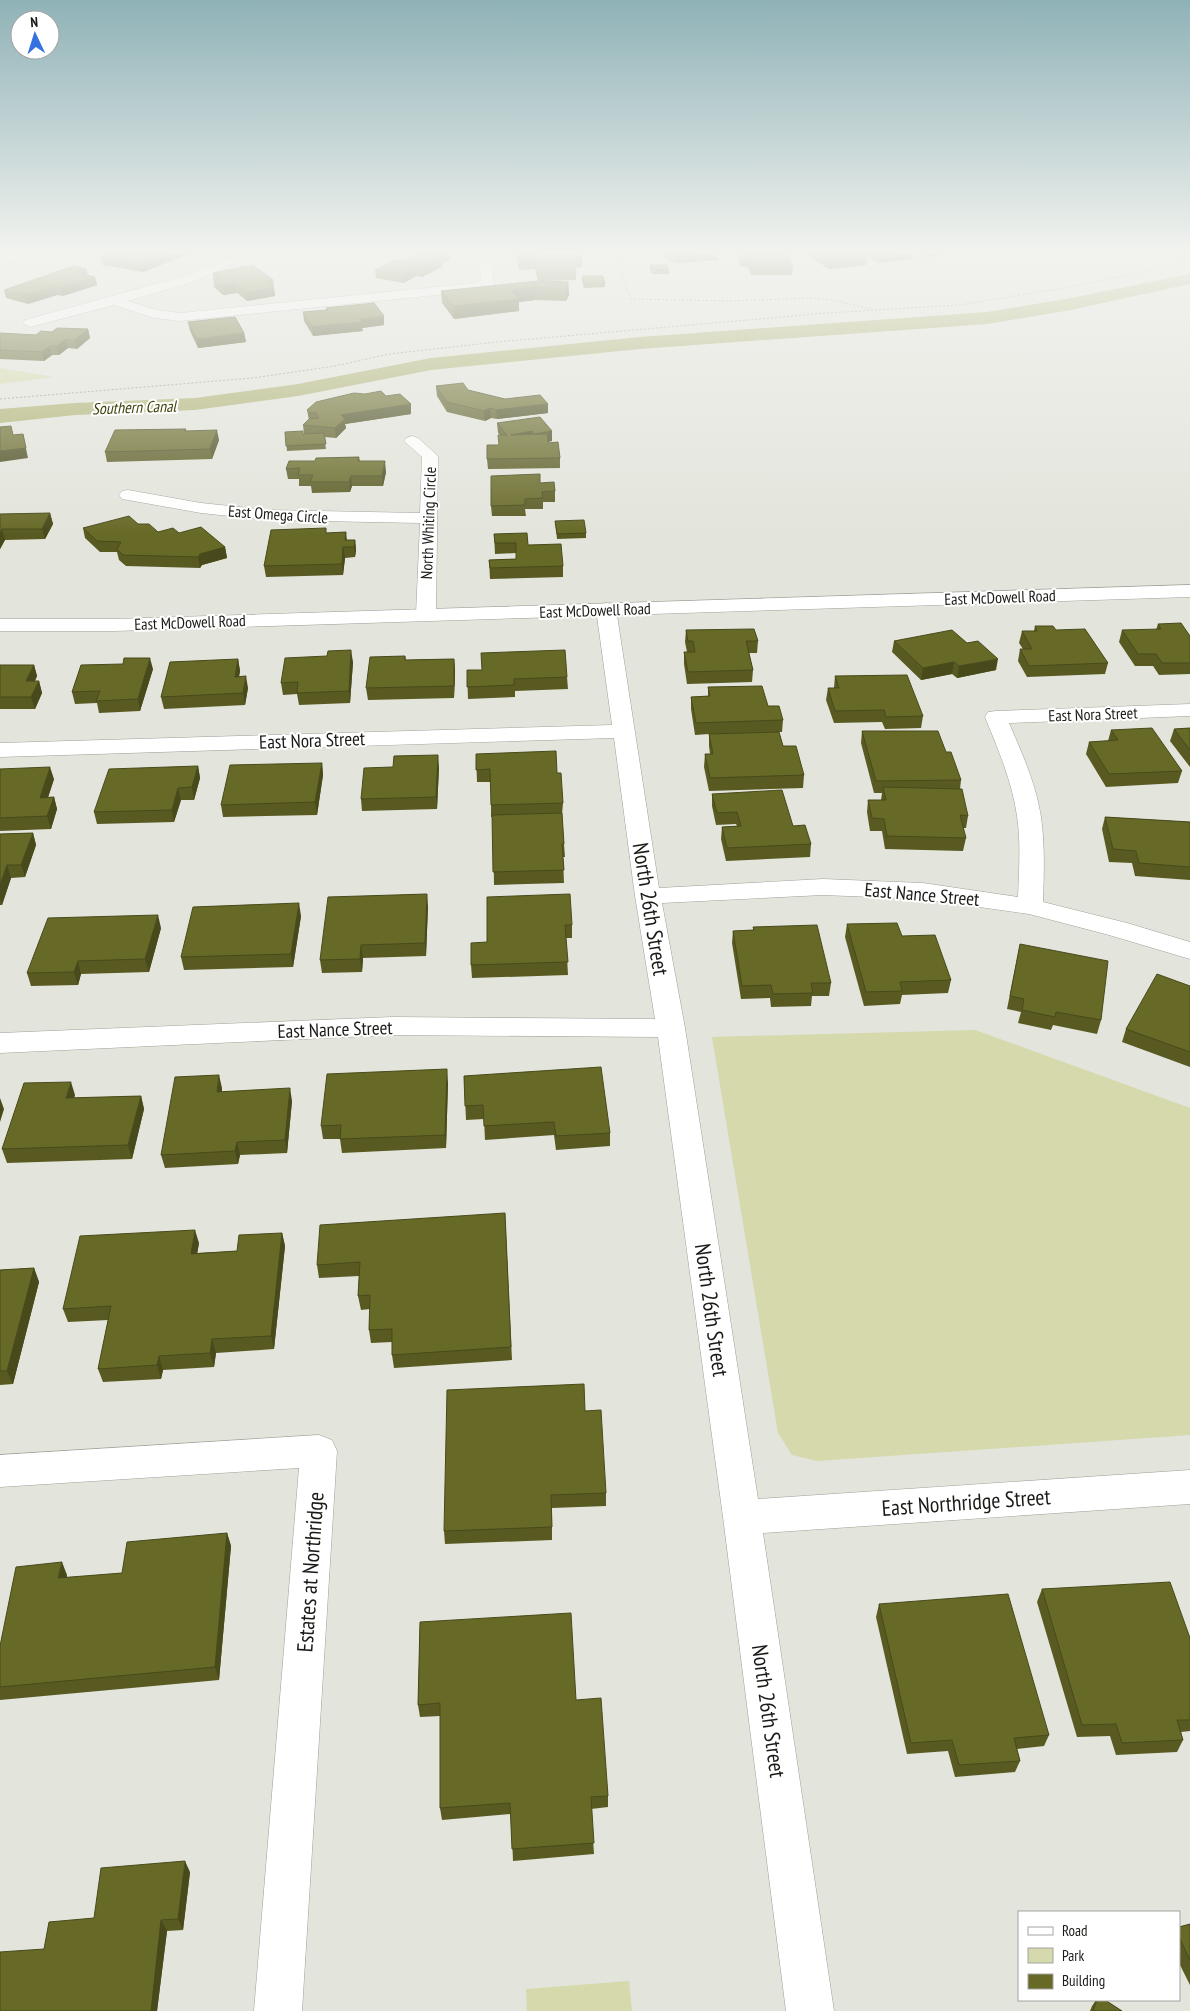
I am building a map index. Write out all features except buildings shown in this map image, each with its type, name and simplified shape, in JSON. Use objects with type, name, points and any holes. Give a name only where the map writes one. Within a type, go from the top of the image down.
[{"type":"street","name":"North Whiting Circle","points":[[412,441],[430,456],[426,614]]},
{"type":"street","name":"East Omega Circle","points":[[128,495],[188,507],[245,513],[317,518],[429,518]]},
{"type":"street","name":"East McDowell Road","points":[[0,625],[114,625],[1190,591]]},
{"type":"street","name":"North 26th Street","points":[[606,609],[648,896],[671,1028],[742,1517],[810,2011]]},
{"type":"street","name":"East Nora Street","points":[[1030,906],[1031,851],[1028,806],[1015,762],[996,717],[1190,710]]},
{"type":"street","name":"East Nora Street","points":[[0,750],[624,731]]},
{"type":"street","name":"East Nance Street","points":[[648,896],[833,888],[923,891],[1030,906],[1118,929],[1190,951]]},
{"type":"street","name":"East Nance Street","points":[[0,1043],[392,1026],[671,1028]]},
{"type":"street","name":"Estates at Northridge","points":[[0,1471],[319,1451],[278,2011]]},
{"type":"street","name":"East Northridge Street","points":[[742,1517],[1190,1487]]},
{"type":"path","points":[[0,399],[253,378],[335,366],[389,354],[453,347]]},
{"type":"green space","points":[[0,368],[54,377],[0,384]]},
{"type":"green space","points":[[975,1030],[1190,1108],[1190,1435],[817,1461],[792,1455],[778,1433],[712,1037]]},
{"type":"green space","points":[[629,1981],[632,2011],[527,2011],[526,1989]]},
{"type":"waterway","name":"Southern Canal","points":[[0,416],[75,409],[195,404],[298,390],[431,364],[602,347]]}]
